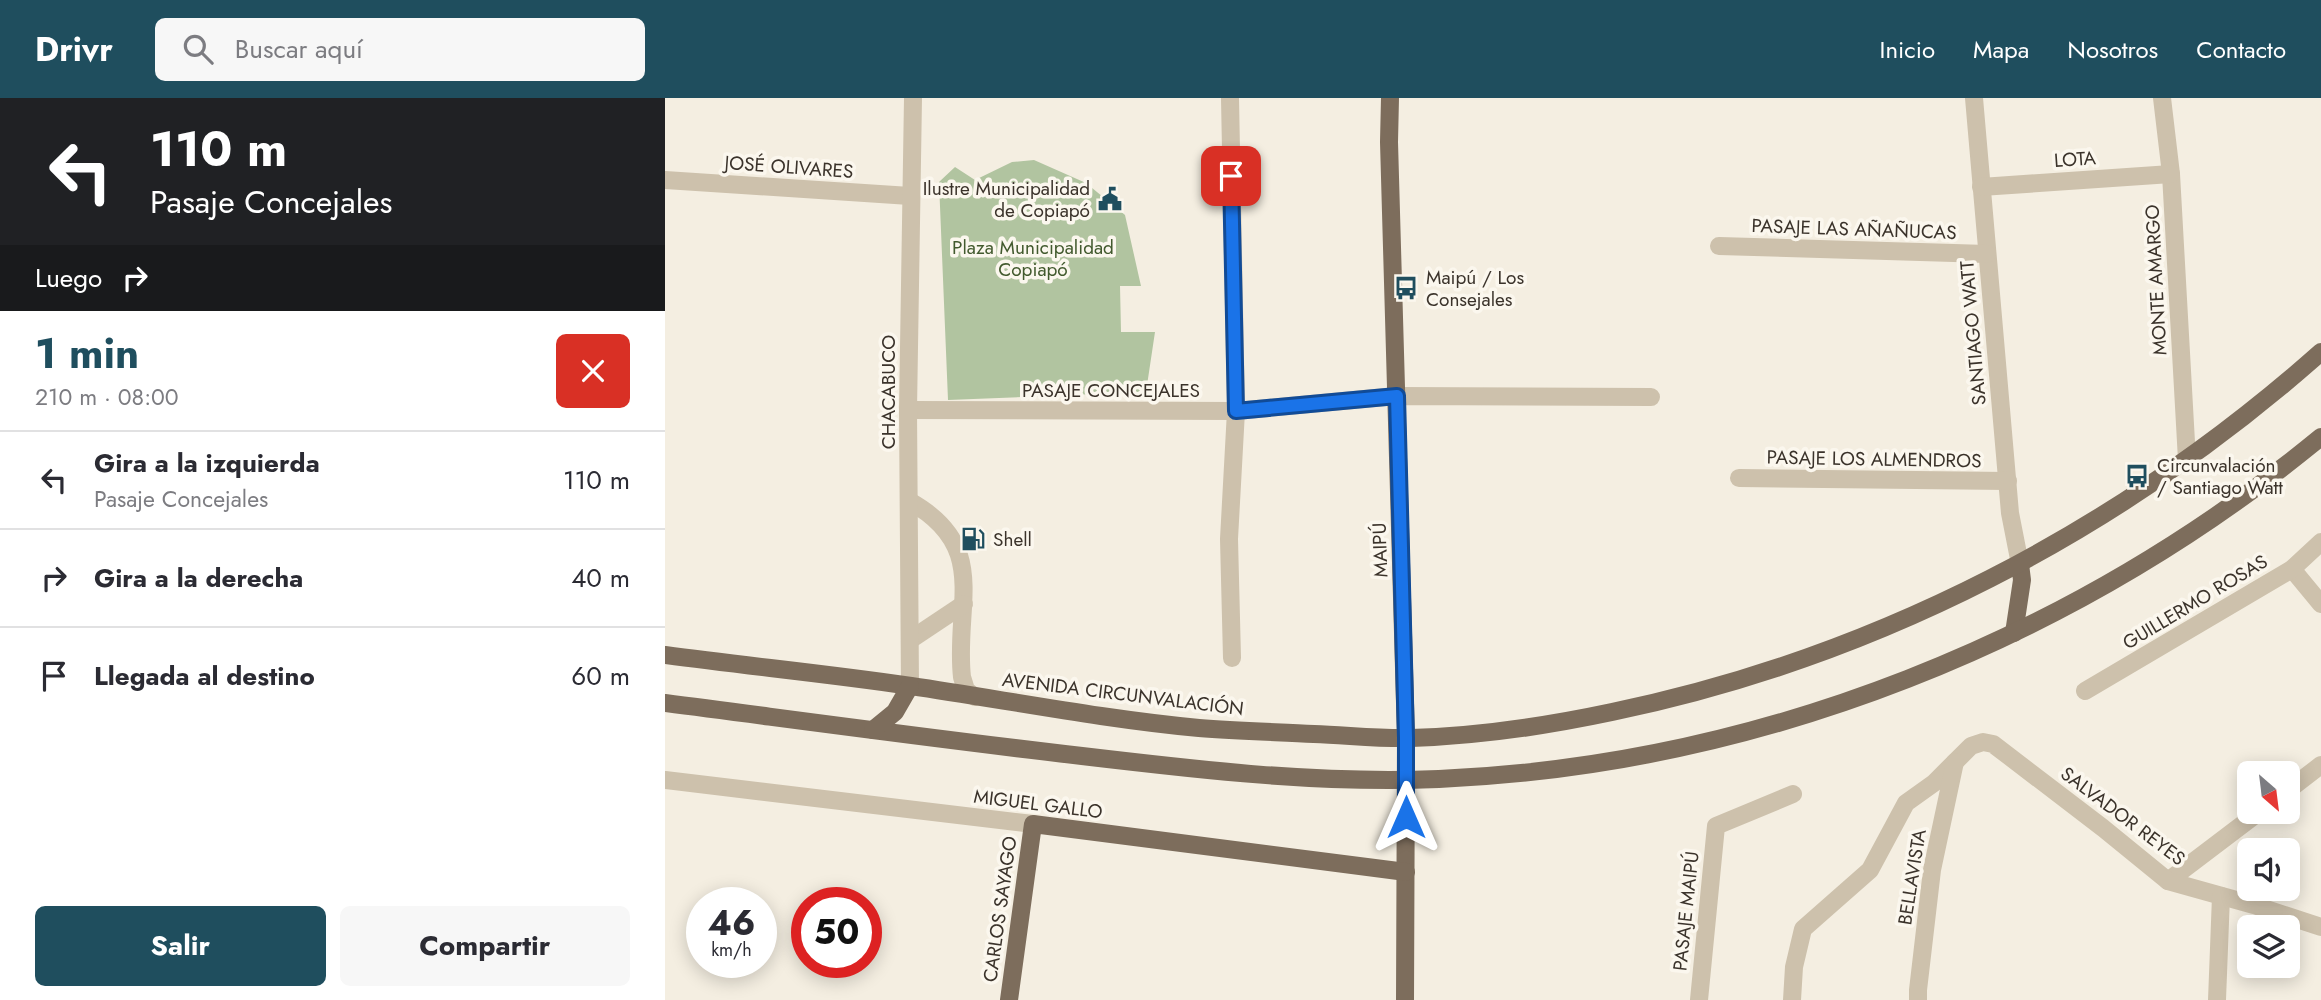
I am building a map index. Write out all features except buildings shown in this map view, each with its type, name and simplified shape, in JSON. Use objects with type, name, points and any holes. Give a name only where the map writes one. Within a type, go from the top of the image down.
[{"type":"main road","name":"MAIPÚ","points":[[1390,98],[1406,738],[1405,1000]]},
{"type":"main road","name":"AVENIDA CIRCUNVALACIÓN","points":[[665,655],[910,686],[1199,728],[1406,738],[1462,736],[1562,722],[1709,689],[1887,627],[1945,602],[2020,564],[2122,504],[2238,422],[2321,352]]},
{"type":"main road","points":[[665,703],[967,743],[1252,775],[1319,779],[1437,779],[1584,765],[1730,736],[1802,716],[1873,692],[2014,633],[2072,604],[2185,537],[2240,500],[2321,437]]},
{"type":"main road","points":[[2014,633],[2022,580],[2020,564]]},
{"type":"main road","points":[[873,730],[895,712],[910,686]]},
{"type":"main road","name":"MIGUEL GALLO","points":[[1034,824],[1406,872]]},
{"type":"main road","name":"CARLOS SAYAGO","points":[[1009,1000],[1034,824]]},
{"type":"street","name":"CHACABUCO","points":[[910,686],[908,410],[913,98]]},
{"type":"street","points":[[1230,98],[1236,411],[1229,539],[1231,658]]},
{"type":"street","name":"SANTIAGO WATT","points":[[1974,98],[2010,513],[2020,564]]},
{"type":"street","name":"MONTE AMARGO","points":[[2162,98],[2171,174],[2186,460]]},
{"type":"street","name":"LOTA","points":[[1981,187],[2171,174]]},
{"type":"street","name":"JOSÉ OLIVARES","points":[[665,180],[911,196]]},
{"type":"street","name":"PASAJE LAS AÑAÑUCAS","points":[[1719,246],[1987,254]]},
{"type":"street","name":"PASAJE CONCEJALES","points":[[908,410],[1236,411],[1397,396],[1651,397]]},
{"type":"street","name":"PASAJE LOS ALMENDROS","points":[[1739,478],[2008,481]]},
{"type":"street","points":[[909,501],[935,518],[954,543],[963,569],[962,677],[966,690],[975,697]]},
{"type":"street","name":"GUILLERMO ROSAS","points":[[2085,691],[2292,569],[2321,542]]},
{"type":"street","points":[[2292,569],[2321,604]]},
{"type":"street","points":[[910,640],[964,604]]},
{"type":"street","name":"SALVADOR REYES","points":[[1792,1000],[1794,967],[1803,929],[1870,870],[1906,803],[1934,783],[1971,746],[1983,742],[1993,744],[2168,881],[2321,927]]},
{"type":"street","name":"BELLAVISTA","points":[[1918,1000],[1932,870],[1955,762]]},
{"type":"street","points":[[2300,780],[2321,765]]},
{"type":"street","name":"MIGUEL GALLO","points":[[665,780],[1034,824]]},
{"type":"street","name":"PASAJE MAIPÚ","points":[[1699,1000],[1716,826],[1793,794]]},
{"type":"street","points":[[2168,881],[2243,824]]},
{"type":"street","points":[[2217,1000],[2221,896]]},
{"type":"green space","name":"Plaza Municipalidad Copiapó","points":[[1034,160],[1086,183],[1125,215],[1141,286],[1120,286],[1121,332],[1155,332],[1146,392],[948,400],[939,182],[955,167],[975,180],[1012,162]]},
{"type":"place","name":"Ilustre Municipalidad de Copiapó","points":[[1110,199]]},
{"type":"place","name":"Maipú / Los Consejales","points":[[1406,288]]},
{"type":"place","name":"Circunvalación / Santiago Watt","points":[[2137,476]]},
{"type":"place","name":"Shell","points":[[973,539]]},
{"type":"route","points":[[1231,176],[1236,411],[1397,396],[1406,817]]}]
